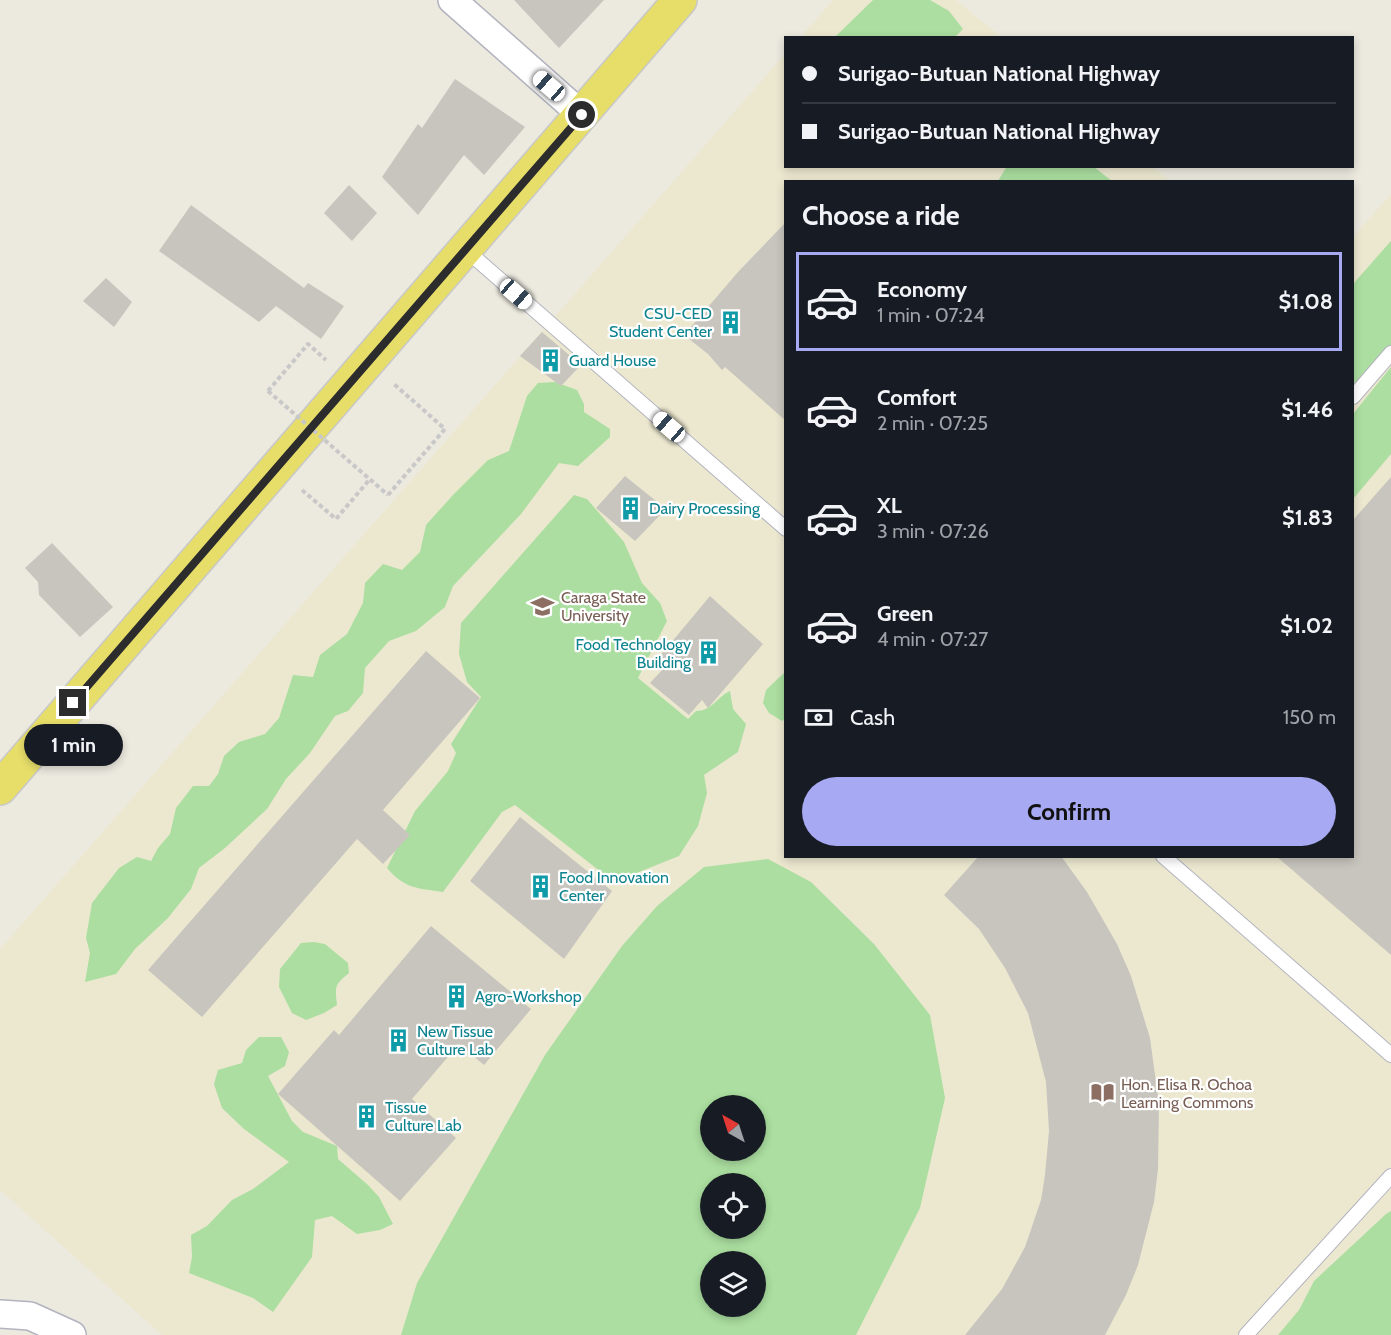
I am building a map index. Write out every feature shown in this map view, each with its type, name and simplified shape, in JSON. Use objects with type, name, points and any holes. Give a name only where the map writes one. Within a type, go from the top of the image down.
[{"type":"main road","points":[[0,788],[680,0]]},
{"type":"street","points":[[452,0],[582,115]]},
{"type":"street","points":[[0,1314],[30,1316],[72,1335]]},
{"type":"lane","points":[[466,250],[784,527]]},
{"type":"lane","points":[[1354,396],[1391,352]]},
{"type":"lane","points":[[1165,858],[1391,1055]]},
{"type":"lane","points":[[1246,1335],[1391,1176]]},
{"type":"path","points":[[308,345],[268,391],[388,495],[445,429],[369,362]]},
{"type":"path","points":[[277,468],[336,519],[370,479]]},
{"type":"shaded area","points":[[833,0],[956,0],[1000,36],[802,36]]},
{"type":"shaded area","name":"Caraga State University","points":[[784,55],[784,168],[1154,168],[1169,180],[784,180],[784,858],[1354,858],[1354,236],[1391,194],[1391,1335],[162,1335],[0,1190],[0,949]]},
{"type":"green space","points":[[873,0],[930,0],[949,11],[963,29],[956,36],[836,36]]},
{"type":"green space","points":[[1006,168],[1095,168],[1111,180],[999,180]]},
{"type":"green space","points":[[1391,241],[1391,349],[1354,387],[1354,283]]},
{"type":"green space","points":[[1391,367],[1391,454],[1354,498],[1354,413]]},
{"type":"green space","points":[[555,382],[577,390],[584,404],[584,412],[610,429],[610,437],[578,466],[559,463],[521,514],[453,586],[445,607],[416,631],[389,641],[365,668],[363,693],[348,711],[335,716],[310,753],[286,779],[267,809],[225,848],[199,868],[191,889],[168,918],[135,949],[116,974],[85,982],[90,953],[86,938],[92,903],[119,868],[137,857],[151,861],[170,834],[176,808],[193,786],[209,786],[218,774],[224,756],[239,742],[265,734],[279,718],[293,675],[313,677],[320,655],[347,634],[363,603],[365,583],[383,564],[402,570],[420,552],[426,525],[488,460],[509,451],[527,396],[538,383]]},
{"type":"green space","points":[[574,495],[587,499],[624,542],[642,583],[660,603],[667,621],[638,678],[688,719],[696,711],[706,709],[730,691],[733,709],[746,724],[738,752],[704,775],[707,793],[698,826],[679,856],[614,882],[515,805],[502,812],[443,892],[406,884],[387,868],[415,811],[448,771],[456,753],[451,744],[481,697],[467,682],[459,654],[461,623]]},
{"type":"green space","points":[[784,673],[784,720],[782,721],[769,713],[763,703],[766,690]]},
{"type":"green space","points":[[768,859],[811,882],[874,944],[930,1015],[945,1098],[920,1208],[856,1335],[401,1335],[417,1283],[545,1055],[622,946],[657,906],[704,867]]},
{"type":"green space","points":[[301,943],[325,944],[348,963],[349,973],[337,987],[337,1005],[306,1020],[292,1013],[279,987],[280,969]]},
{"type":"green space","points":[[259,1037],[281,1037],[289,1052],[285,1066],[268,1076],[292,1121],[303,1132],[337,1146],[338,1159],[379,1197],[393,1224],[380,1230],[357,1234],[332,1216],[315,1220],[312,1257],[273,1312],[253,1298],[189,1273],[192,1257],[191,1235],[207,1226],[232,1200],[253,1189],[289,1162],[244,1129],[222,1108],[214,1084],[218,1070],[242,1063],[246,1050]]},
{"type":"green space","points":[[1391,1211],[1391,1335],[1278,1335],[1299,1310],[1314,1281]]},
{"type":"building","points":[[514,0],[604,0],[559,48]]},
{"type":"building","points":[[455,79],[525,127],[484,175],[464,155],[418,215],[382,177],[418,124],[422,128]]},
{"type":"building","points":[[349,185],[377,213],[352,241],[324,213]]},
{"type":"building","points":[[191,205],[304,288],[308,283],[344,306],[321,339],[276,306],[259,322],[159,251]]},
{"type":"building","points":[[784,224],[784,419],[725,367],[722,370],[708,354],[684,335],[738,272]]},
{"type":"building","points":[[106,278],[132,302],[114,327],[83,301]]},
{"type":"building","name":"Guard House","points":[[542,332],[581,365],[561,386],[520,356]]},
{"type":"building","name":"Dairy Processing","points":[[625,476],[666,509],[635,541],[596,508]]},
{"type":"building","points":[[1391,477],[1391,955],[1278,858],[1354,858],[1354,519]]},
{"type":"building","points":[[52,543],[113,607],[80,637],[39,595],[38,582],[25,568]]},
{"type":"building","name":"Food Technology Building","points":[[710,596],[763,644],[708,708],[702,700],[689,715],[650,683],[663,669],[655,662]]},
{"type":"building","points":[[426,651],[480,698],[383,810],[410,835],[383,864],[357,839],[202,1017],[148,970]]},
{"type":"building","name":"Food Innovation Center","points":[[520,817],[612,891],[564,959],[470,881]]},
{"type":"building","name":"Hon. Elisa R. Ochoa Learning Commons","points":[[977,858],[1062,858],[1087,892],[1117,944],[1131,976],[1150,1038],[1159,1104],[1158,1169],[1154,1202],[1138,1265],[1126,1295],[1105,1335],[965,1335],[1002,1289],[1025,1247],[1041,1200],[1049,1131],[1046,1082],[1028,1013],[1005,968],[979,929],[944,895]]},
{"type":"building","points":[[431,926],[531,1009],[484,1065],[459,1044],[412,1099],[456,1138],[400,1201],[278,1094],[334,1030],[339,1035]]},
{"type":"place","name":"CSU-CED Student Center","points":[[730,322]]},
{"type":"place","name":"Guard House","points":[[551,360]]},
{"type":"place","name":"Dairy Processing","points":[[631,508]]},
{"type":"place","name":"Caraga State University","points":[[543,606]]},
{"type":"place","name":"Food Technology Building","points":[[709,653]]},
{"type":"place","name":"Food Innovation Center","points":[[541,886]]},
{"type":"place","name":"Agro-Workshop","points":[[457,996]]},
{"type":"place","name":"New Tissue Culture Lab","points":[[399,1040]]},
{"type":"place","name":"Hon. Elisa R. Ochoa Learning Commons","points":[[1103,1093]]},
{"type":"place","name":"Tissue Culture Lab","points":[[367,1116]]},
{"type":"route","points":[[73,703],[582,115]]}]
